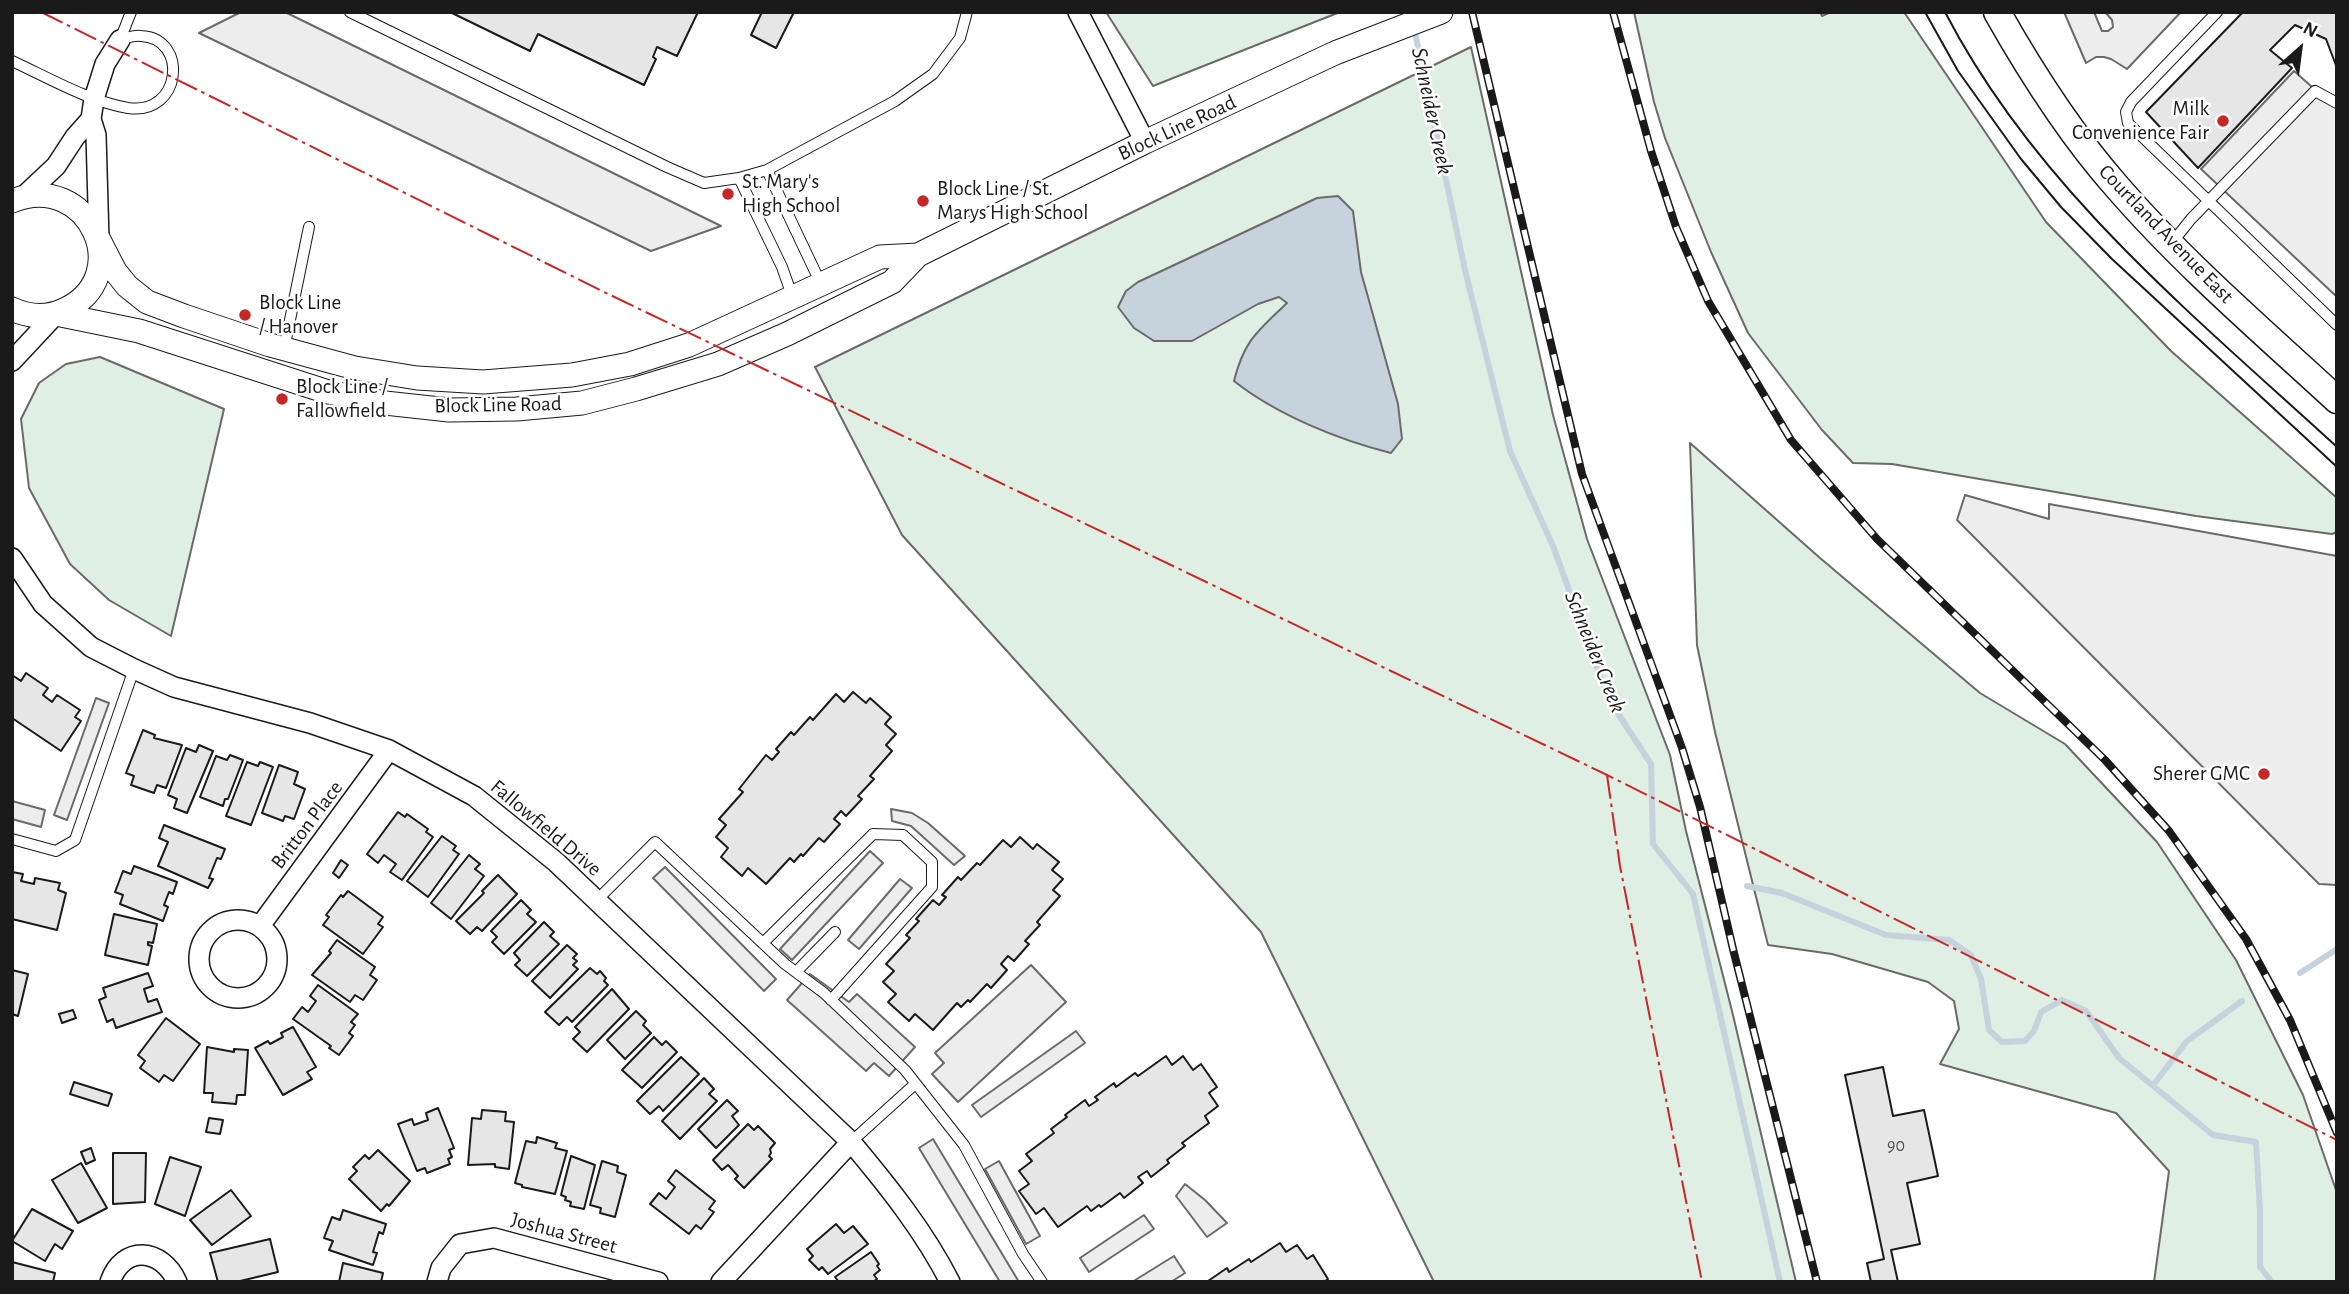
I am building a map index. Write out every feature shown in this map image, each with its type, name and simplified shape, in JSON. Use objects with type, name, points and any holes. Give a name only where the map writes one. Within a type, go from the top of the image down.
[{"type":"main road","name":"Courtland Avenue East","points":[[1997,12],[2038,81],[2080,142],[2118,188],[2171,244],[2337,400]]},
{"type":"street","points":[[1078,12],[1145,142]]},
{"type":"street","name":"Block Line Road","points":[[12,309],[34,316],[56,314],[139,331],[328,392],[386,403],[449,410],[517,409],[582,402],[718,364],[787,334],[892,282],[918,255],[1145,142],[1335,54],[1441,12]]},
{"type":"street","points":[[12,361],[56,314],[74,306],[94,283],[100,262],[96,135],[91,119],[105,64],[120,40]]},
{"type":"street","points":[[16,197],[56,166],[75,136],[91,119]]},
{"type":"street","name":"Block Line Road","points":[[16,197],[48,195],[71,204],[83,213],[115,271],[127,286],[147,302],[284,349],[355,368],[417,378],[483,382],[527,380],[630,364],[689,345],[880,257],[918,255]]},
{"type":"street","name":"Fallowfield Drive","points":[[15,567],[43,604],[91,647],[134,669],[174,687],[310,723],[389,750],[474,796],[556,862],[851,1142],[888,1187],[939,1260],[950,1282]]},
{"type":"street","name":"Britton Place","points":[[260,926],[389,750]]},
{"type":"street","points":[[234,919],[247,920],[260,926],[272,939],[277,952],[277,968],[271,981],[260,992],[248,998],[232,999],[213,990],[204,979],[198,959],[201,945],[211,930],[222,922],[234,919]]},
{"type":"street","points":[[721,1282],[851,1142]]},
{"type":"street","name":"Joshua Street","points":[[437,1282],[441,1268],[460,1244],[494,1238],[658,1282]]},
{"type":"street","points":[[110,1282],[114,1271],[125,1260],[141,1255],[157,1257],[170,1267],[177,1282]]},
{"type":"lane","points":[[120,40],[131,12]]},
{"type":"lane","points":[[350,12],[704,183],[739,178],[767,170],[895,101],[933,74],[960,38],[967,12]]},
{"type":"lane","points":[[2217,12],[2131,102],[2126,112],[2128,123],[2336,322]]},
{"type":"lane","points":[[12,61],[94,99],[131,108],[160,100],[172,84],[173,63],[162,45],[154,39],[139,35],[120,40]]},
{"type":"lane","points":[[2171,244],[2208,201],[2315,92],[2337,103]]},
{"type":"lane","points":[[767,170],[821,285]]},
{"type":"lane","points":[[739,178],[782,267],[793,298]]},
{"type":"lane","points":[[284,349],[309,226]]},
{"type":"lane","points":[[12,839],[56,850],[75,840],[134,669]]},
{"type":"lane","points":[[763,943],[873,834],[903,835],[932,862],[932,887],[831,1000]]},
{"type":"lane","points":[[596,901],[656,842],[763,943],[831,1000],[905,1070],[914,1085],[964,1145],[1023,1254],[1042,1282]]},
{"type":"lane","points":[[796,972],[835,932]]},
{"type":"lane","points":[[851,1142],[914,1085]]},
{"type":"green space","points":[[1106,12],[1340,12],[1153,86]]},
{"type":"green space","points":[[1634,12],[1820,12],[1822,16],[1831,12],[1904,12],[2046,222],[2171,351],[2337,498],[2337,532],[2332,534],[2196,516],[1892,464],[1853,463],[1822,430],[1748,333],[1711,252],[1665,138]]},
{"type":"green space","points":[[1471,47],[1553,415],[1587,539],[1670,755],[1686,831],[1796,1282],[1434,1282],[1261,932],[902,535],[815,367]]},
{"type":"green space","points":[[100,357],[224,409],[171,636],[109,600],[70,564],[29,488],[21,419],[39,383],[66,364]]},
{"type":"green space","points":[[1690,443],[1820,558],[1980,693],[2065,744],[2157,842],[2236,960],[2303,1095],[2337,1193],[2337,1282],[2154,1282],[2169,1171],[2116,1113],[1940,1064],[1959,1029],[1954,1001],[1928,982],[1832,954],[1768,945],[1715,732],[1697,645]]},
{"type":"shaded area","points":[[241,12],[285,12],[721,226],[651,251],[199,33]]},
{"type":"shaded area","points":[[2064,12],[2094,12],[2102,31],[2108,31],[2113,27],[2112,20],[2105,12],[2181,12],[2127,69],[2104,57],[2096,57],[2086,63]]},
{"type":"shaded area","points":[[2294,71],[2337,109],[2337,297],[2201,169]]},
{"type":"shaded area","points":[[1338,196],[1353,211],[1361,272],[1398,404],[1402,439],[1391,453],[1309,425],[1269,405],[1234,381],[1242,355],[1253,337],[1287,303],[1279,297],[1258,304],[1192,341],[1154,341],[1134,328],[1118,307],[1126,291],[1138,282],[1317,198]]},
{"type":"shaded area","name":"Sherer GMC","points":[[1965,495],[2049,519],[2049,504],[2337,556],[2337,885],[2319,884],[1957,520]]},
{"type":"shaded area","points":[[96,698],[109,703],[67,820],[54,815]]},
{"type":"shaded area","points":[[12,801],[45,810],[41,827],[12,819]]},
{"type":"shaded area","points":[[891,809],[912,813],[928,823],[965,856],[954,865],[911,826],[892,821]]},
{"type":"shaded area","points":[[870,851],[883,863],[792,960],[780,949]]},
{"type":"shaded area","points":[[665,867],[776,979],[764,991],[653,878]]},
{"type":"shaded area","points":[[900,879],[912,888],[859,949],[848,940]]},
{"type":"shaded area","points":[[1031,965],[1066,1002],[958,1102],[932,1074],[944,1063],[935,1053]]},
{"type":"shaded area","points":[[810,974],[849,1002],[857,994],[915,1047],[889,1076],[874,1063],[866,1071],[787,1000]]},
{"type":"shaded area","points":[[1076,1031],[1085,1043],[981,1117],[972,1105]]},
{"type":"shaded area","points":[[933,1139],[1019,1282],[1000,1282],[919,1148]]},
{"type":"shaded area","points":[[999,1161],[1040,1236],[1026,1244],[985,1169]]},
{"type":"shaded area","points":[[1185,1184],[1227,1223],[1207,1237],[1176,1196]]},
{"type":"shaded area","points":[[1144,1215],[1154,1229],[1089,1272],[1080,1258]]},
{"type":"shaded area","points":[[1174,1256],[1185,1273],[1171,1282],[1132,1282]]},
{"type":"building","points":[[450,12],[698,12],[677,56],[657,47],[653,57],[656,59],[644,85],[538,34],[530,51]]},
{"type":"building","points":[[762,12],[794,12],[776,48],[751,35]]},
{"type":"building","points":[[2243,12],[2337,12],[2337,68],[2326,39],[2295,25],[2270,50],[2292,68],[2198,168],[2146,112]]},
{"type":"building","points":[[26,673],[48,688],[43,695],[52,702],[57,695],[80,710],[75,717],[81,721],[61,751],[12,718],[12,675],[21,681]]},
{"type":"building","points":[[853,692],[866,703],[870,698],[891,717],[885,724],[896,734],[886,745],[892,751],[870,776],[874,779],[858,796],[862,799],[846,816],[841,811],[834,819],[840,824],[824,842],[819,838],[803,856],[801,854],[794,862],[790,858],[766,884],[748,868],[742,876],[721,857],[728,848],[716,837],[726,825],[719,819],[743,792],[739,789],[766,755],[772,760],[779,752],[776,749],[791,732],[794,735],[810,717],[813,720],[836,694],[844,702]]},
{"type":"building","points":[[143,730],[155,735],[154,738],[182,745],[166,788],[157,785],[154,793],[131,785],[134,776],[126,773]]},
{"type":"building","points":[[199,745],[213,751],[187,813],[174,808],[177,799],[168,795],[186,748],[196,752]]},
{"type":"building","points":[[230,755],[243,760],[223,806],[200,797],[216,756],[227,760]]},
{"type":"building","points":[[247,762],[258,766],[260,762],[273,767],[251,825],[226,816]]},
{"type":"building","points":[[279,765],[298,772],[294,784],[305,789],[294,819],[285,816],[283,821],[262,813]]},
{"type":"building","points":[[398,812],[405,817],[407,814],[428,829],[426,832],[433,837],[402,880],[390,872],[396,864],[384,855],[378,863],[367,854]]},
{"type":"building","points":[[164,825],[225,849],[221,859],[217,858],[209,878],[213,879],[208,888],[158,866],[168,842],[159,838]]},
{"type":"building","points":[[442,836],[456,846],[453,850],[459,854],[428,897],[407,881]]},
{"type":"building","points":[[1020,837],[1033,849],[1037,844],[1059,862],[1052,870],[1063,879],[1053,890],[1060,896],[1037,922],[1040,925],[1025,941],[1029,944],[1014,961],[1008,956],[1001,964],[1007,970],[991,988],[987,984],[970,1002],[968,1000],[961,1007],[957,1003],[933,1030],[915,1014],[909,1021],[888,1002],[896,994],[883,982],[894,971],[886,964],[910,938],[906,935],[933,900],[939,905],[946,897],[942,895],[958,877],[961,880],[977,863],[980,865],[1003,840],[1011,847]]},
{"type":"building","points":[[469,855],[480,864],[475,869],[484,876],[451,919],[431,903]]},
{"type":"building","points":[[341,860],[348,865],[339,878],[333,873]]},
{"type":"building","points":[[134,866],[177,882],[173,894],[169,892],[164,905],[168,907],[163,921],[120,904],[123,895],[115,892],[123,871],[131,874]]},
{"type":"building","points":[[12,872],[23,874],[21,881],[34,884],[35,878],[60,883],[58,890],[66,893],[57,930],[12,919]]},
{"type":"building","points":[[498,875],[517,894],[482,931],[477,927],[470,934],[456,921]]},
{"type":"building","points":[[348,891],[383,917],[378,924],[383,927],[363,954],[323,925],[329,917],[326,915],[341,895],[343,897]]},
{"type":"building","points":[[521,900],[531,910],[527,914],[536,922],[504,954],[492,942],[497,937],[491,931]]},
{"type":"building","points":[[114,914],[157,924],[153,943],[148,942],[148,945],[152,946],[148,965],[105,955]]},
{"type":"building","points":[[544,922],[554,932],[550,936],[559,944],[527,976],[515,965],[520,960],[514,953]]},
{"type":"building","points":[[337,940],[375,967],[370,975],[377,980],[363,1000],[355,995],[350,1002],[312,975],[331,953],[329,951]]},
{"type":"building","points":[[567,945],[577,954],[573,958],[577,961],[573,965],[578,969],[550,998],[532,981]]},
{"type":"building","points":[[590,968],[597,974],[600,971],[608,985],[572,1022],[567,1017],[559,1025],[545,1012]]},
{"type":"building","points":[[12,970],[28,974],[18,1016],[12,1014]]},
{"type":"building","points":[[148,973],[153,986],[144,989],[148,1002],[157,999],[162,1012],[116,1028],[113,1019],[107,1022],[99,1000],[106,997],[103,988]]},
{"type":"building","points":[[318,985],[358,1014],[351,1022],[355,1025],[349,1033],[353,1036],[339,1055],[329,1048],[331,1046],[293,1019],[302,1007],[308,1012],[316,1001],[310,996]]},
{"type":"building","points":[[612,989],[629,1009],[587,1052],[573,1039],[580,1032],[575,1027]]},
{"type":"building","points":[[73,1010],[76,1018],[62,1023],[59,1014]]},
{"type":"building","points":[[636,1011],[646,1021],[643,1025],[651,1033],[625,1059],[607,1040]]},
{"type":"building","points":[[166,1018],[200,1044],[173,1081],[164,1075],[159,1082],[140,1068],[145,1061],[138,1055]]},
{"type":"building","points":[[293,1027],[316,1067],[307,1072],[312,1079],[283,1095],[255,1048],[283,1037],[281,1033]]},
{"type":"building","points":[[654,1037],[662,1045],[666,1041],[677,1052],[642,1088],[622,1070]]},
{"type":"building","points":[[207,1047],[234,1052],[234,1049],[248,1050],[245,1095],[237,1095],[236,1104],[212,1102],[213,1093],[204,1093]]},
{"type":"building","points":[[1166,1056],[1172,1065],[1183,1056],[1193,1070],[1201,1064],[1217,1087],[1209,1093],[1218,1106],[1205,1116],[1209,1123],[1182,1143],[1185,1146],[1151,1177],[1147,1171],[1138,1177],[1143,1183],[1124,1198],[1120,1193],[1091,1211],[1087,1206],[1058,1227],[1044,1208],[1036,1214],[1019,1191],[1029,1184],[1019,1171],[1032,1161],[1026,1154],[1054,1133],[1051,1129],[1085,1100],[1089,1106],[1098,1100],[1095,1097],[1114,1083],[1116,1087],[1135,1073],[1138,1076]]},
{"type":"building","points":[[681,1057],[699,1074],[663,1111],[659,1106],[650,1114],[637,1101]]},
{"type":"building","points":[[1883,1067],[1893,1116],[1924,1110],[1938,1176],[1907,1183],[1920,1244],[1891,1250],[1898,1282],[1871,1282],[1867,1263],[1884,1259],[1845,1075]]},
{"type":"building","points":[[704,1078],[714,1089],[709,1094],[717,1101],[680,1139],[662,1121]]},
{"type":"building","points":[[74,1082],[112,1094],[108,1106],[70,1094]]},
{"type":"building","points":[[727,1100],[738,1111],[732,1116],[739,1125],[716,1148],[698,1129]]},
{"type":"building","points":[[438,1108],[454,1148],[449,1150],[452,1157],[448,1159],[450,1164],[427,1173],[425,1168],[417,1171],[398,1124],[412,1119],[414,1125],[428,1120],[426,1113]]},
{"type":"building","points":[[482,1110],[506,1112],[505,1121],[514,1122],[509,1169],[495,1167],[495,1164],[468,1165],[472,1118],[481,1119]]},
{"type":"building","points":[[209,1118],[223,1120],[220,1134],[206,1132]]},
{"type":"building","points":[[748,1124],[754,1130],[758,1126],[775,1143],[770,1149],[769,1156],[772,1159],[744,1188],[735,1179],[738,1176],[728,1165],[722,1170],[713,1160]]},
{"type":"building","points":[[537,1137],[557,1143],[555,1148],[567,1151],[555,1194],[515,1183],[526,1141],[536,1143]]},
{"type":"building","points":[[91,1148],[95,1160],[86,1164],[81,1152]]},
{"type":"building","points":[[378,1150],[410,1181],[389,1206],[387,1204],[381,1211],[349,1179],[357,1171],[353,1167],[365,1155],[369,1159]]},
{"type":"building","points":[[113,1153],[146,1153],[145,1202],[113,1204]]},
{"type":"building","points":[[571,1156],[595,1165],[584,1209],[570,1206],[571,1202],[561,1195]]},
{"type":"building","points":[[170,1157],[201,1167],[185,1216],[155,1204]]},
{"type":"building","points":[[602,1161],[618,1166],[617,1172],[626,1175],[615,1217],[600,1213],[601,1208],[590,1205]]},
{"type":"building","points":[[81,1163],[107,1208],[78,1223],[52,1180]]},
{"type":"building","points":[[676,1170],[715,1201],[709,1209],[714,1212],[701,1229],[696,1225],[689,1234],[650,1204],[659,1193],[666,1199],[675,1187],[668,1181]]},
{"type":"building","points":[[231,1190],[251,1216],[212,1245],[190,1220]]},
{"type":"building","points":[[32,1209],[73,1231],[62,1249],[55,1244],[45,1261],[12,1241]]},
{"type":"building","points":[[343,1210],[386,1224],[383,1234],[379,1232],[373,1252],[377,1253],[373,1265],[329,1250],[333,1241],[324,1238],[332,1217],[340,1220]]},
{"type":"building","points":[[836,1224],[844,1233],[853,1226],[868,1244],[828,1274],[822,1267],[819,1270],[809,1260],[813,1256],[807,1249]]},
{"type":"building","points":[[270,1239],[278,1272],[236,1282],[218,1282],[210,1253]]},
{"type":"building","points":[[1280,1243],[1286,1252],[1297,1245],[1307,1259],[1313,1255],[1328,1279],[1324,1282],[1208,1281],[1227,1268],[1229,1272],[1249,1259],[1251,1262]]},
{"type":"building","points":[[871,1252],[879,1264],[877,1266],[880,1270],[874,1275],[877,1279],[873,1282],[839,1282],[835,1277]]},
{"type":"building","points":[[12,1262],[55,1273],[53,1282],[12,1282]]},
{"type":"building","points":[[343,1263],[383,1273],[381,1282],[339,1282]]},
{"type":"waterway","name":"Schneider Creek","points":[[1414,28],[1465,270],[1510,451],[1553,546],[1609,700],[1651,764],[1653,844],[1693,894],[1780,1282]]},
{"type":"waterway","name":"Schneider Creek","points":[[1747,886],[1782,893],[1886,935],[1949,940],[1971,955],[1981,979],[1989,1030],[2002,1042],[2025,1041],[2034,1031],[2041,1012],[2062,1000],[2086,1011],[2119,1058],[2213,1135],[2256,1142],[2260,1267],[2272,1282]]},
{"type":"waterway","points":[[2300,973],[2337,949]]},
{"type":"waterway","points":[[2154,1084],[2187,1041],[2242,1001]]},
{"type":"tram line","points":[[1925,12],[1958,71],[2021,159],[2061,207],[2112,259],[2337,467]]},
{"type":"tram line","points":[[1945,12],[1982,76],[2024,136],[2071,192],[2174,298],[2337,447]]},
{"type":"railway","points":[[1472,12],[1582,474],[1682,748],[1700,807],[1817,1282]]},
{"type":"railway","points":[[1613,12],[1651,151],[1676,227],[1708,301],[1791,440],[1877,539],[2105,760],[2169,831],[2246,939],[2290,1020],[2337,1133]]},
{"type":"power","points":[[41,12],[602,291],[1607,775],[2337,1140]]},
{"type":"power","points":[[1607,775],[1620,866],[1702,1282]]},
{"type":"place","name":"Milk Convenience Fair","points":[[2223,121]]},
{"type":"place","name":"St. Mary's High School","points":[[728,194]]},
{"type":"place","name":"Block Line / St. Marys High School","points":[[923,201]]},
{"type":"place","name":"Block Line / Hanover","points":[[245,315]]},
{"type":"place","name":"Block Line / Fallowfield","points":[[282,399]]},
{"type":"place","name":"Sherer GMC","points":[[2264,774]]}]
